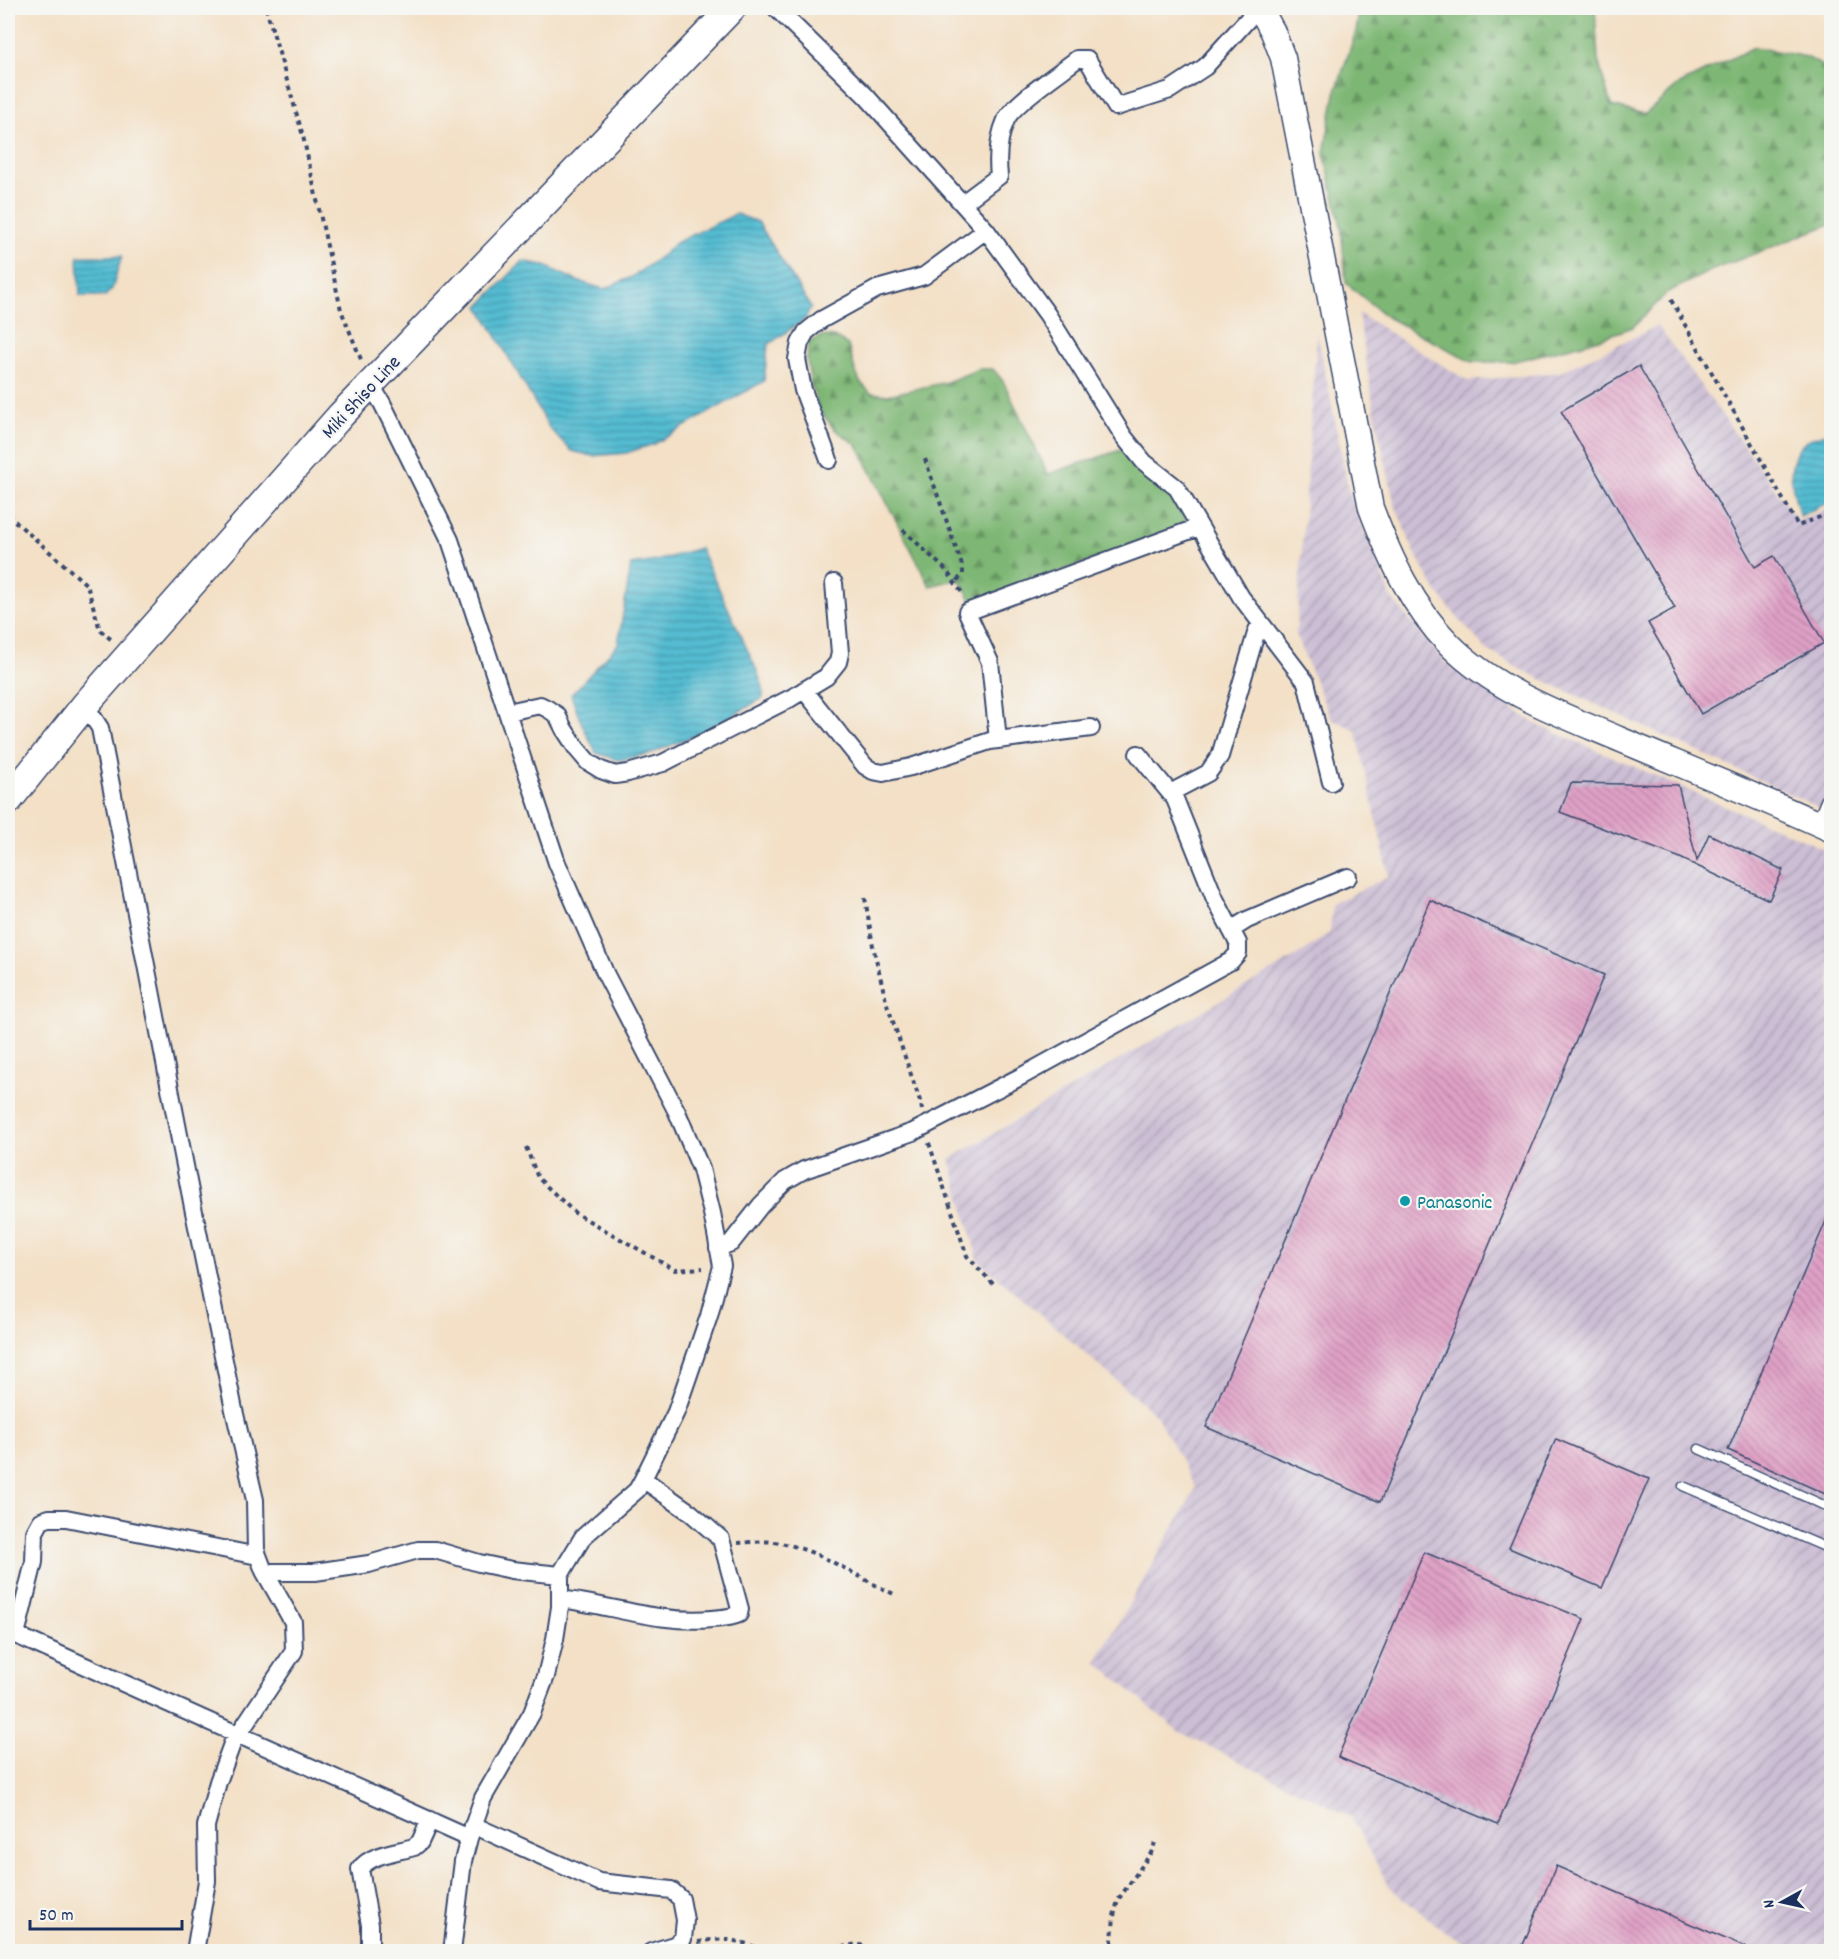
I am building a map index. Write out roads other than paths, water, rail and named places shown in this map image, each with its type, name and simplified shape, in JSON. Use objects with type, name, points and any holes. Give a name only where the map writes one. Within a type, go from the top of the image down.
[{"type":"main road","name":"Miki Shiso Line","points":[[8,801],[85,705],[341,415],[732,8]]},
{"type":"street","points":[[776,8],[866,96],[986,230],[1047,314],[1124,437],[1144,462],[1177,488],[1241,597],[1306,682],[1331,782]]},
{"type":"street","points":[[963,203],[999,176],[997,154],[1006,119],[1014,108],[1077,59],[1087,59],[1116,107],[1170,90],[1205,67],[1259,8],[1273,32],[1283,58],[1371,508],[1387,550],[1414,602],[1450,645],[1492,679],[1544,708],[1823,827]]},
{"type":"street","points":[[829,460],[803,390],[797,359],[800,343],[806,332],[821,320],[877,289],[924,276],[986,230]]},
{"type":"street","points":[[370,384],[382,403],[450,540],[562,873],[606,975],[677,1112],[701,1169],[722,1266],[676,1412],[643,1479],[637,1490],[583,1537],[560,1575],[560,1599],[555,1639],[546,1676],[532,1713],[483,1798],[471,1832],[464,1861],[452,1952]]},
{"type":"street","points":[[998,740],[990,662],[967,612],[1199,527]]},
{"type":"street","points":[[508,712],[540,705],[548,709],[557,715],[577,749],[588,762],[615,775],[663,764],[826,677],[838,662],[840,653],[834,583]]},
{"type":"street","points":[[1170,793],[1208,773],[1220,756],[1257,630],[1263,626]]},
{"type":"street","points":[[804,690],[866,766],[873,771],[884,773],[911,767],[990,741],[1091,728]]},
{"type":"street","points":[[85,705],[100,728],[200,1241],[234,1410],[255,1500],[256,1550],[266,1574],[293,1622],[294,1651],[232,1744],[218,1782],[206,1827],[207,1881],[195,1952]]},
{"type":"street","points":[[718,1248],[730,1242],[785,1181],[804,1170],[923,1127],[1022,1076],[1231,961],[1238,953],[1238,943],[1215,899],[1175,799],[1138,754]]},
{"type":"street","points":[[1231,930],[1247,920],[1348,877]]},
{"type":"street","points":[[560,1599],[690,1621],[731,1617],[739,1614],[741,1610],[721,1539],[691,1513],[643,1479]]},
{"type":"street","points":[[258,1556],[66,1518],[49,1518],[41,1521],[35,1532],[33,1562],[12,1635],[430,1820],[471,1832],[599,1882],[671,1890],[681,1899],[685,1920],[683,1939],[674,1945],[651,1952]]},
{"type":"street","points":[[266,1574],[337,1569],[369,1564],[418,1550],[435,1550],[501,1568],[560,1575]]},
{"type":"street","points":[[370,1952],[370,1925],[360,1869],[372,1858],[414,1847],[420,1842],[430,1820]]},
{"type":"lane","points":[[1823,827],[1832,784]]},
{"type":"lane","points":[[1699,1449],[1832,1509]]},
{"type":"lane","points":[[1683,1486],[1832,1550]]},
{"type":"water","points":[[736,214],[758,222],[811,308],[805,319],[768,345],[764,381],[654,444],[626,453],[593,456],[572,451],[550,429],[479,306],[523,261],[543,265],[577,281],[604,289],[632,277],[664,254],[675,243]]},
{"type":"water","points":[[78,256],[122,256],[112,289],[105,296],[80,296]]},
{"type":"water","points":[[1831,433],[1831,501],[1800,516],[1792,478],[1794,460],[1804,443]]},
{"type":"water","points":[[700,548],[755,666],[763,687],[763,698],[707,730],[650,754],[618,760],[596,753],[571,695],[618,644],[631,565],[657,561]]},
{"type":"place","name":"Panasonic","points":[[1405,1201]]}]
